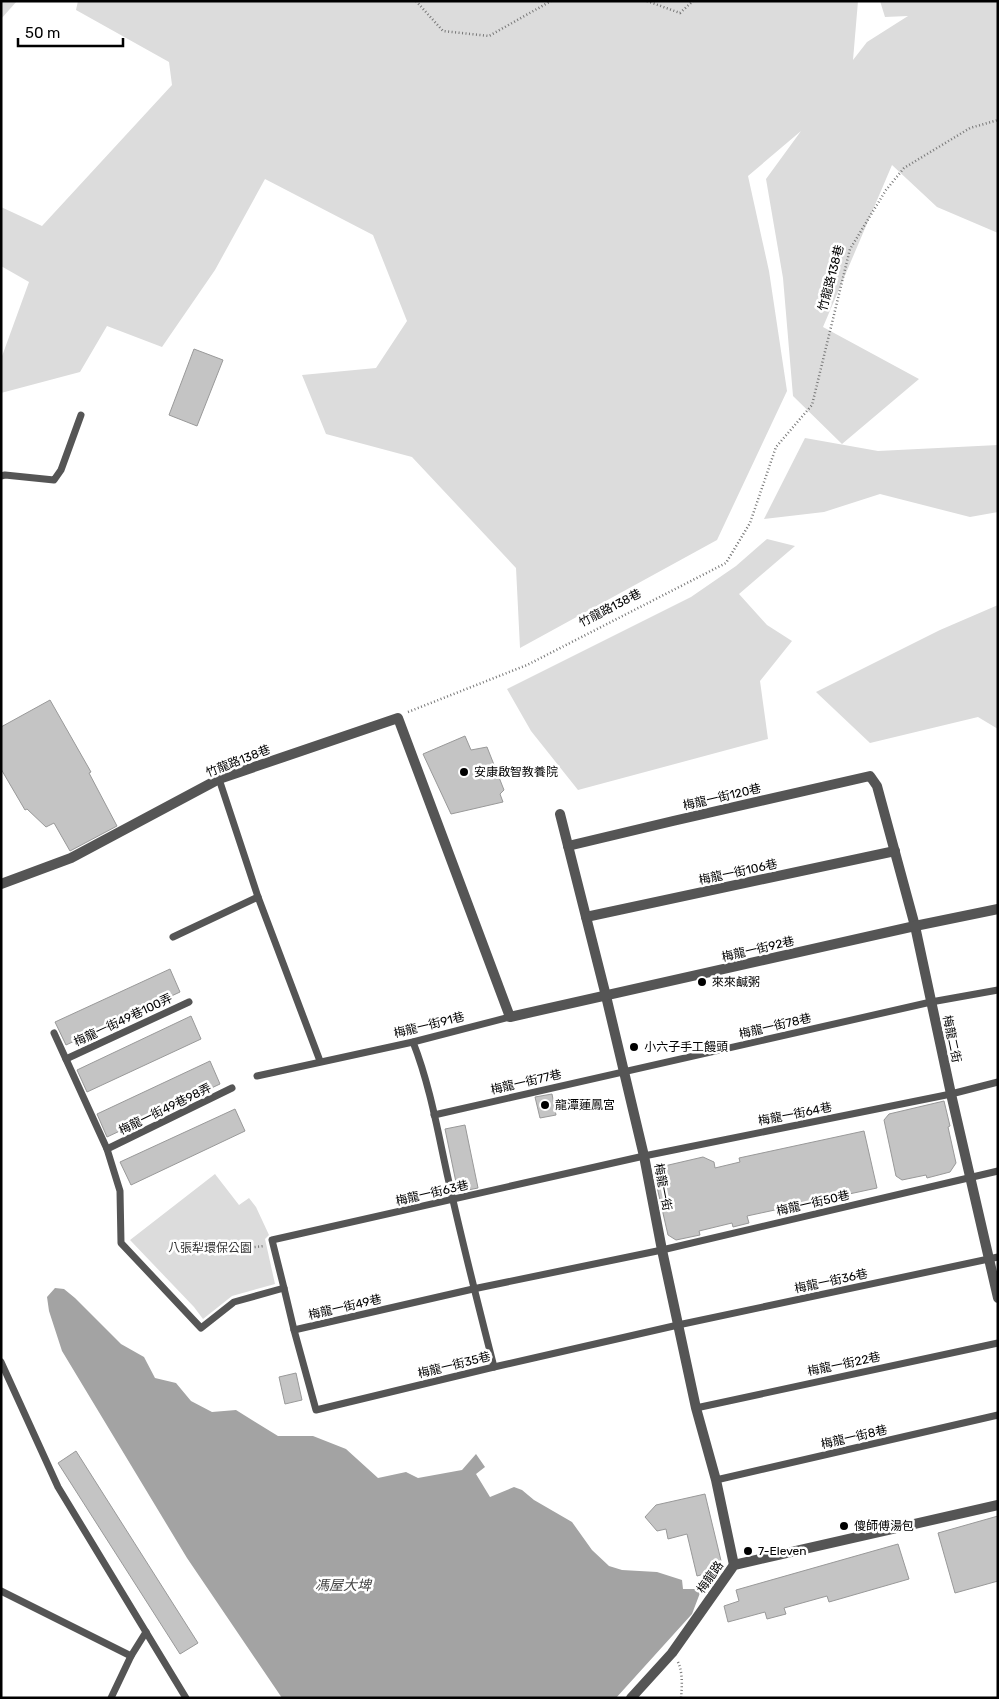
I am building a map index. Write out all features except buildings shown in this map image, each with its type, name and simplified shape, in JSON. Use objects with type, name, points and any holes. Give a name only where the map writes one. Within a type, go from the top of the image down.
[{"type":"street","name":"竹龍路138巷","points":[[1,884],[71,858],[219,779],[398,718]]},
{"type":"street","points":[[398,718],[510,1017]]},
{"type":"street","name":"梅龍一街120巷","points":[[568,846],[870,776],[878,786]]},
{"type":"street","name":"梅龍二街","points":[[878,786],[915,926],[950,1094],[970,1177],[993,1258],[998,1298]]},
{"type":"street","name":"梅龍一街","points":[[560,814],[644,1156],[696,1408],[716,1480],[734,1565]]},
{"type":"street","name":"梅龍一街106巷","points":[[586,917],[895,851]]},
{"type":"street","name":"梅龍一街92巷","points":[[606,996],[998,909]]},
{"type":"street","name":"梅龍一街91巷","points":[[510,1017],[606,996]]},
{"type":"street","name":"梅龍路","points":[[631,1698],[672,1653],[734,1565],[998,1504]]},
{"type":"lane","points":[[1,476],[54,480],[61,470],[80,415]]},
{"type":"lane","points":[[219,779],[258,898],[320,1062]]},
{"type":"lane","points":[[173,937],[258,898]]},
{"type":"lane","name":"梅龍一街78巷","points":[[624,1071],[931,1002],[998,990]]},
{"type":"lane","name":"梅龍一街49巷100弄","points":[[66,1059],[189,1002]]},
{"type":"lane","name":"梅龍一街91巷","points":[[257,1076],[413,1042],[510,1017]]},
{"type":"lane","points":[[54,1034],[107,1149],[120,1191],[121,1242],[201,1328],[234,1302],[284,1288],[273,1245]]},
{"type":"lane","points":[[413,1042],[434,1115],[473,1288],[494,1367]]},
{"type":"lane","name":"梅龍一街77巷","points":[[434,1115],[624,1071]]},
{"type":"lane","name":"梅龍一街64巷","points":[[644,1156],[950,1094],[998,1082]]},
{"type":"lane","name":"梅龍一街49巷98弄","points":[[107,1149],[232,1088]]},
{"type":"lane","name":"梅龍一街63巷","points":[[273,1245],[272,1240],[644,1156]]},
{"type":"lane","name":"梅龍一街50巷","points":[[662,1250],[998,1171]]},
{"type":"lane","name":"梅龍一街49巷","points":[[284,1288],[294,1330],[473,1288],[662,1250]]},
{"type":"lane","name":"梅龍一街36巷","points":[[678,1325],[993,1258]]},
{"type":"lane","name":"梅龍一街35巷","points":[[294,1330],[316,1410],[678,1325]]},
{"type":"lane","name":"梅龍一街22巷","points":[[696,1408],[998,1343]]},
{"type":"lane","points":[[1,1362],[58,1488],[186,1698]]},
{"type":"lane","name":"梅龍一街8巷","points":[[716,1480],[998,1415]]},
{"type":"lane","points":[[1,1591],[131,1656]]},
{"type":"lane","points":[[111,1698],[131,1656],[146,1632]]},
{"type":"path","points":[[416,1],[443,31],[489,36],[551,1]]},
{"type":"path","points":[[647,1],[680,13],[693,1]]},
{"type":"path","name":"竹龍路138巷","points":[[398,718],[527,665],[726,563],[750,522],[776,446],[812,405],[850,249],[855,240],[886,190],[904,168],[970,128],[998,120]]},
{"type":"path","points":[[192,1254],[273,1245]]},
{"type":"path","points":[[672,1653],[680,1666],[681,1698]]},
{"type":"green space","points":[[1,1],[17,1],[1,19]]},
{"type":"green space","points":[[78,1],[858,1],[853,60],[867,42],[908,16],[885,17],[880,1],[998,1],[998,233],[937,207],[892,165],[823,327],[919,379],[842,444],[793,396],[783,278],[766,179],[801,131],[748,176],[769,271],[787,391],[717,540],[520,648],[516,568],[412,457],[326,434],[302,375],[376,368],[407,321],[373,235],[265,179],[215,270],[162,347],[107,326],[80,372],[1,393],[1,359],[29,282],[1,266],[1,207],[42,226],[172,85],[169,62],[76,10]]},
{"type":"green space","points":[[805,438],[878,451],[998,445],[998,512],[970,517],[880,494],[824,512],[764,519]]},
{"type":"green space","points":[[767,539],[795,546],[739,594],[767,625],[792,641],[760,681],[768,739],[578,790],[531,731],[507,689],[691,597],[736,566]]},
{"type":"green space","points":[[998,605],[998,729],[978,717],[870,743],[816,692],[940,630]]},
{"type":"green space","name":"八張犁環保公園","points":[[215,1174],[239,1205],[249,1198],[256,1207],[269,1235],[265,1239],[275,1284],[232,1296],[203,1319],[194,1307],[130,1240]]},
{"type":"water","name":"馮屋大埤","points":[[55,1288],[64,1289],[121,1344],[144,1357],[155,1378],[176,1383],[191,1401],[212,1412],[236,1410],[278,1436],[313,1436],[346,1449],[378,1478],[406,1472],[418,1478],[462,1470],[476,1454],[485,1467],[476,1474],[490,1497],[514,1487],[522,1490],[534,1500],[572,1522],[592,1550],[609,1566],[622,1570],[657,1572],[682,1580],[683,1589],[697,1589],[700,1593],[692,1614],[616,1698],[282,1698],[187,1558],[62,1351],[49,1311],[47,1297]]},
{"type":"place","name":"安康啟智教養院","points":[[464,772]]},
{"type":"place","name":"來來鹹粥","points":[[702,982]]},
{"type":"place","name":"小六子手工饅頭","points":[[634,1047]]},
{"type":"place","name":"龍潭蓮鳳宮","points":[[545,1105]]},
{"type":"place","name":"傻師傅湯包","points":[[844,1526]]},
{"type":"place","name":"7-Eleven","points":[[748,1551]]}]
